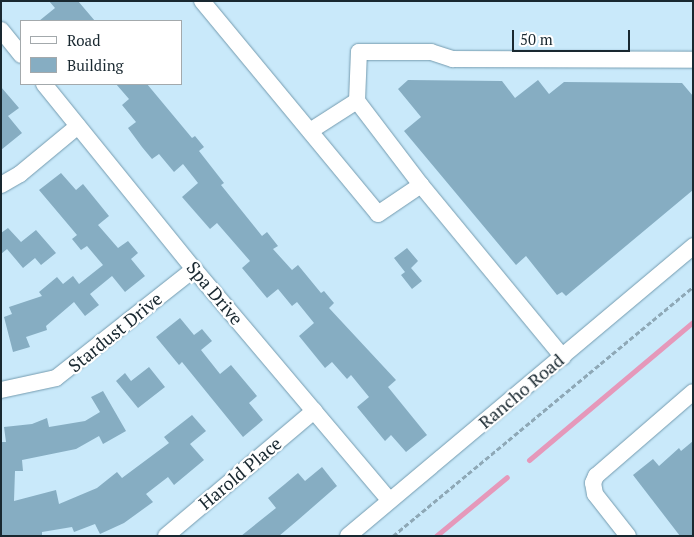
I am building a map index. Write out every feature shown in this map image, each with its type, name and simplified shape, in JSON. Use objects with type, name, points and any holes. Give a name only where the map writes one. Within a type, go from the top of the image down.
[{"type":"street","points":[[202,1],[378,214],[421,185]]},
{"type":"street","points":[[1,30],[20,54]]},
{"type":"street","points":[[563,356],[421,185],[357,101],[359,52],[431,52],[453,59],[693,60]]},
{"type":"street","name":"Spa Drive","points":[[45,85],[194,269],[389,500]]},
{"type":"street","points":[[310,132],[357,101]]},
{"type":"street","points":[[1,185],[20,174],[78,126]]},
{"type":"street","name":"Rancho Road","points":[[348,536],[693,246]]},
{"type":"street","name":"Stardust Drive","points":[[1,390],[56,378],[194,269]]},
{"type":"street","points":[[628,536],[595,494],[593,483],[596,476],[693,392]]},
{"type":"street","name":"Harold Place","points":[[166,536],[314,411]]},
{"type":"path","points":[[393,536],[693,287]]},
{"type":"building","points":[[49,1],[78,1],[94,20],[40,20],[55,8]]},
{"type":"building","points":[[408,80],[502,81],[515,98],[538,80],[549,94],[564,82],[682,83],[693,96],[693,190],[566,296],[562,292],[557,295],[526,256],[516,265],[404,131],[421,117],[398,89]]},
{"type":"building","points":[[117,85],[148,85],[192,138],[195,136],[204,147],[199,151],[224,183],[221,185],[262,236],[267,232],[278,246],[273,249],[292,270],[298,265],[321,293],[324,291],[334,303],[329,308],[396,380],[388,387],[427,435],[406,452],[391,435],[385,441],[357,407],[369,397],[351,375],[347,379],[332,362],[325,368],[299,336],[314,323],[297,302],[292,306],[278,289],[267,298],[242,268],[250,261],[217,223],[210,229],[182,197],[198,183],[183,164],[174,172],[159,154],[152,159],[142,147],[128,128],[136,122],[122,105],[129,99]]},
{"type":"building","points":[[1,87],[19,108],[8,116],[22,133],[1,150]]},
{"type":"building","points":[[61,173],[76,190],[83,184],[109,216],[98,225],[118,248],[128,241],[138,253],[131,259],[145,276],[125,292],[112,276],[90,294],[99,305],[85,316],[74,302],[46,326],[47,330],[26,337],[30,347],[13,352],[4,317],[12,314],[9,307],[42,296],[39,292],[57,277],[63,284],[73,276],[79,284],[103,265],[87,246],[81,250],[72,239],[77,235],[39,190]]},
{"type":"building","points":[[8,228],[21,242],[36,230],[56,253],[41,265],[35,258],[23,268],[7,249],[1,254],[1,233]]},
{"type":"building","points":[[407,248],[418,261],[411,268],[422,281],[412,289],[401,275],[405,272],[394,258]]},
{"type":"building","points":[[180,318],[194,335],[202,329],[212,341],[201,350],[220,374],[231,365],[257,396],[249,403],[263,420],[243,437],[182,362],[179,365],[156,337]]},
{"type":"building","points":[[149,367],[165,387],[138,408],[116,381],[125,373],[131,381]]},
{"type":"building","points":[[103,391],[126,431],[103,444],[99,436],[76,449],[22,460],[23,471],[15,471],[14,501],[56,490],[59,504],[97,488],[117,472],[122,478],[169,443],[164,437],[192,415],[206,431],[190,444],[204,460],[174,485],[168,477],[146,494],[153,502],[124,523],[100,534],[95,524],[74,532],[72,527],[42,532],[42,536],[1,536],[1,442],[6,442],[4,427],[32,424],[47,418],[49,427],[85,421],[100,412],[91,397]]},
{"type":"building","points":[[693,441],[693,536],[680,536],[633,475],[653,459],[659,466],[679,448],[681,451]]},
{"type":"building","points":[[322,467],[337,486],[298,520],[279,536],[241,536],[276,508],[268,498],[298,473],[305,481]]},
{"type":"waterway","points":[[529,460],[693,322]]},
{"type":"waterway","points":[[436,536],[507,477]]}]
